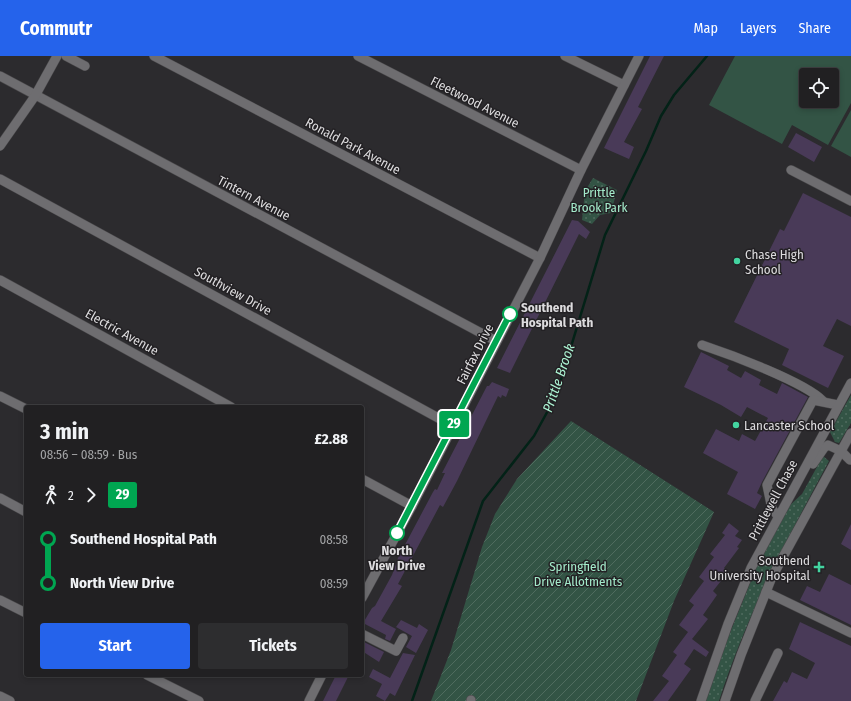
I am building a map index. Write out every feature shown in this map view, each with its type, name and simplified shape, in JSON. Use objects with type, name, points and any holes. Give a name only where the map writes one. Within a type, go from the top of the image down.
[{"type":"street","points":[[0,146],[35,96],[57,56]]},
{"type":"street","points":[[66,56],[85,66]]},
{"type":"street","name":"Ronald Park Avenue","points":[[154,56],[540,258]]},
{"type":"street","name":"Fleetwood Avenue","points":[[358,56],[581,170]]},
{"type":"street","points":[[565,56],[624,85]]},
{"type":"street","name":"Fairfax Drive","points":[[365,586],[412,506],[540,258],[581,170],[639,56]]},
{"type":"street","name":"Tintern Avenue","points":[[0,76],[496,341]]},
{"type":"street","points":[[791,170],[851,201]]},
{"type":"street","name":"Southview Drive","points":[[0,178],[453,426]]},
{"type":"street","name":"Electric Avenue","points":[[0,280],[227,405]]},
{"type":"street","points":[[702,345],[782,378],[815,395],[823,401]]},
{"type":"street","name":"Prittlewell Chase","points":[[701,701],[728,624],[751,568],[851,382]]},
{"type":"street","points":[[0,396],[24,408]]},
{"type":"street","points":[[778,516],[772,509],[766,485],[813,400],[838,405]]},
{"type":"street","points":[[787,501],[803,482],[824,448],[823,436],[826,428]]},
{"type":"street","points":[[724,701],[772,577],[851,433]]},
{"type":"street","points":[[824,448],[828,446],[839,455],[850,461]]},
{"type":"street","points":[[364,480],[412,506]]},
{"type":"street","points":[[0,498],[24,511]]},
{"type":"street","points":[[766,592],[851,633]]},
{"type":"street","points":[[0,600],[24,612]]},
{"type":"street","points":[[364,635],[396,651],[403,638]]},
{"type":"street","points":[[755,701],[778,653]]},
{"type":"street","points":[[151,677],[198,701]]},
{"type":"street","points":[[309,701],[321,677]]},
{"type":"street","points":[[0,696],[10,701]]},
{"type":"green space","points":[[735,56],[851,56],[851,103],[828,145],[792,125],[782,144],[709,105]]},
{"type":"green space","points":[[851,110],[851,157],[831,146]]},
{"type":"green space","name":"Prittle Brook Park","points":[[593,178],[617,190],[611,213],[600,215],[592,224],[582,220],[585,191]]},
{"type":"green space","points":[[851,395],[851,423],[839,443],[835,442],[830,432]]},
{"type":"green space","name":"Springfield Drive Allotments","points":[[571,421],[714,512],[674,601],[636,701],[431,701],[451,650],[482,547],[495,514],[517,479]]},
{"type":"green space","points":[[823,456],[829,461],[768,578],[730,669],[719,701],[705,701],[723,650],[757,566],[789,506],[802,494]]},
{"type":"building","points":[[650,56],[664,56],[638,107],[642,109],[624,142],[634,147],[629,159],[604,148]]},
{"type":"building","points":[[796,133],[822,147],[814,162],[788,147]]},
{"type":"building","points":[[803,193],[851,217],[851,326],[837,319],[823,346],[844,356],[828,388],[782,365],[789,349],[734,322],[780,229],[784,231]]},
{"type":"building","points":[[572,220],[578,221],[590,232],[586,239],[579,234],[510,373],[497,368]]},
{"type":"building","points":[[701,352],[729,366],[727,370],[741,378],[745,371],[761,380],[759,385],[777,394],[782,383],[808,397],[762,482],[757,493],[762,496],[755,509],[727,494],[738,472],[703,453],[716,429],[739,441],[742,434],[755,441],[768,418],[747,407],[741,417],[721,405],[684,387]]},
{"type":"building","points":[[492,382],[509,389],[506,397],[502,395],[501,398],[498,396],[457,481],[443,507],[440,505],[398,584],[402,586],[381,621],[396,629],[390,641],[385,639],[386,635],[364,624],[364,621],[372,608],[375,606],[392,575],[398,558],[433,492],[435,489],[437,490],[445,473],[442,473],[487,386],[489,386]]},
{"type":"building","points":[[729,523],[739,531],[735,536],[742,540],[737,547],[739,548],[724,568],[728,572],[713,591],[717,595],[703,615],[708,619],[692,639],[709,652],[706,657],[694,649],[684,664],[691,669],[668,701],[653,701],[669,681],[662,676],[677,655],[673,652],[688,632],[679,625],[694,605],[689,601],[704,581],[699,577],[714,557],[710,554],[725,535],[722,533]]},
{"type":"building","points":[[851,524],[851,550],[841,544]]},
{"type":"building","points":[[829,574],[851,585],[851,625],[800,600],[807,586],[820,592]]},
{"type":"building","points":[[401,620],[417,628],[419,624],[428,630],[416,653],[406,647],[412,636],[396,627]]},
{"type":"building","points":[[800,622],[851,646],[851,701],[773,701],[784,681],[787,683],[792,672],[807,679],[815,663],[789,649]]},
{"type":"building","points":[[364,642],[384,652],[379,662],[364,652]]},
{"type":"building","points":[[403,653],[415,655],[395,696],[390,693],[385,701],[376,696],[382,684],[369,677],[373,669],[390,678]]},
{"type":"building","points":[[335,677],[348,677],[336,701],[323,701]]},
{"type":"waterway","name":"Prittle Brook","points":[[412,701],[483,501],[534,436],[556,396],[605,235],[646,151],[661,116],[674,95],[707,56]]},
{"type":"bus line","name":"29","points":[[397,533],[510,314]]},
{"type":"place","name":"Chase High School","points":[[737,261]]},
{"type":"place","name":"Southend Hospital Path","points":[[510,314]]},
{"type":"place","name":"Lancaster School","points":[[736,425]]},
{"type":"place","name":"North View Drive","points":[[397,533]]},
{"type":"place","name":"Southend University Hospital","points":[[819,567]]}]
